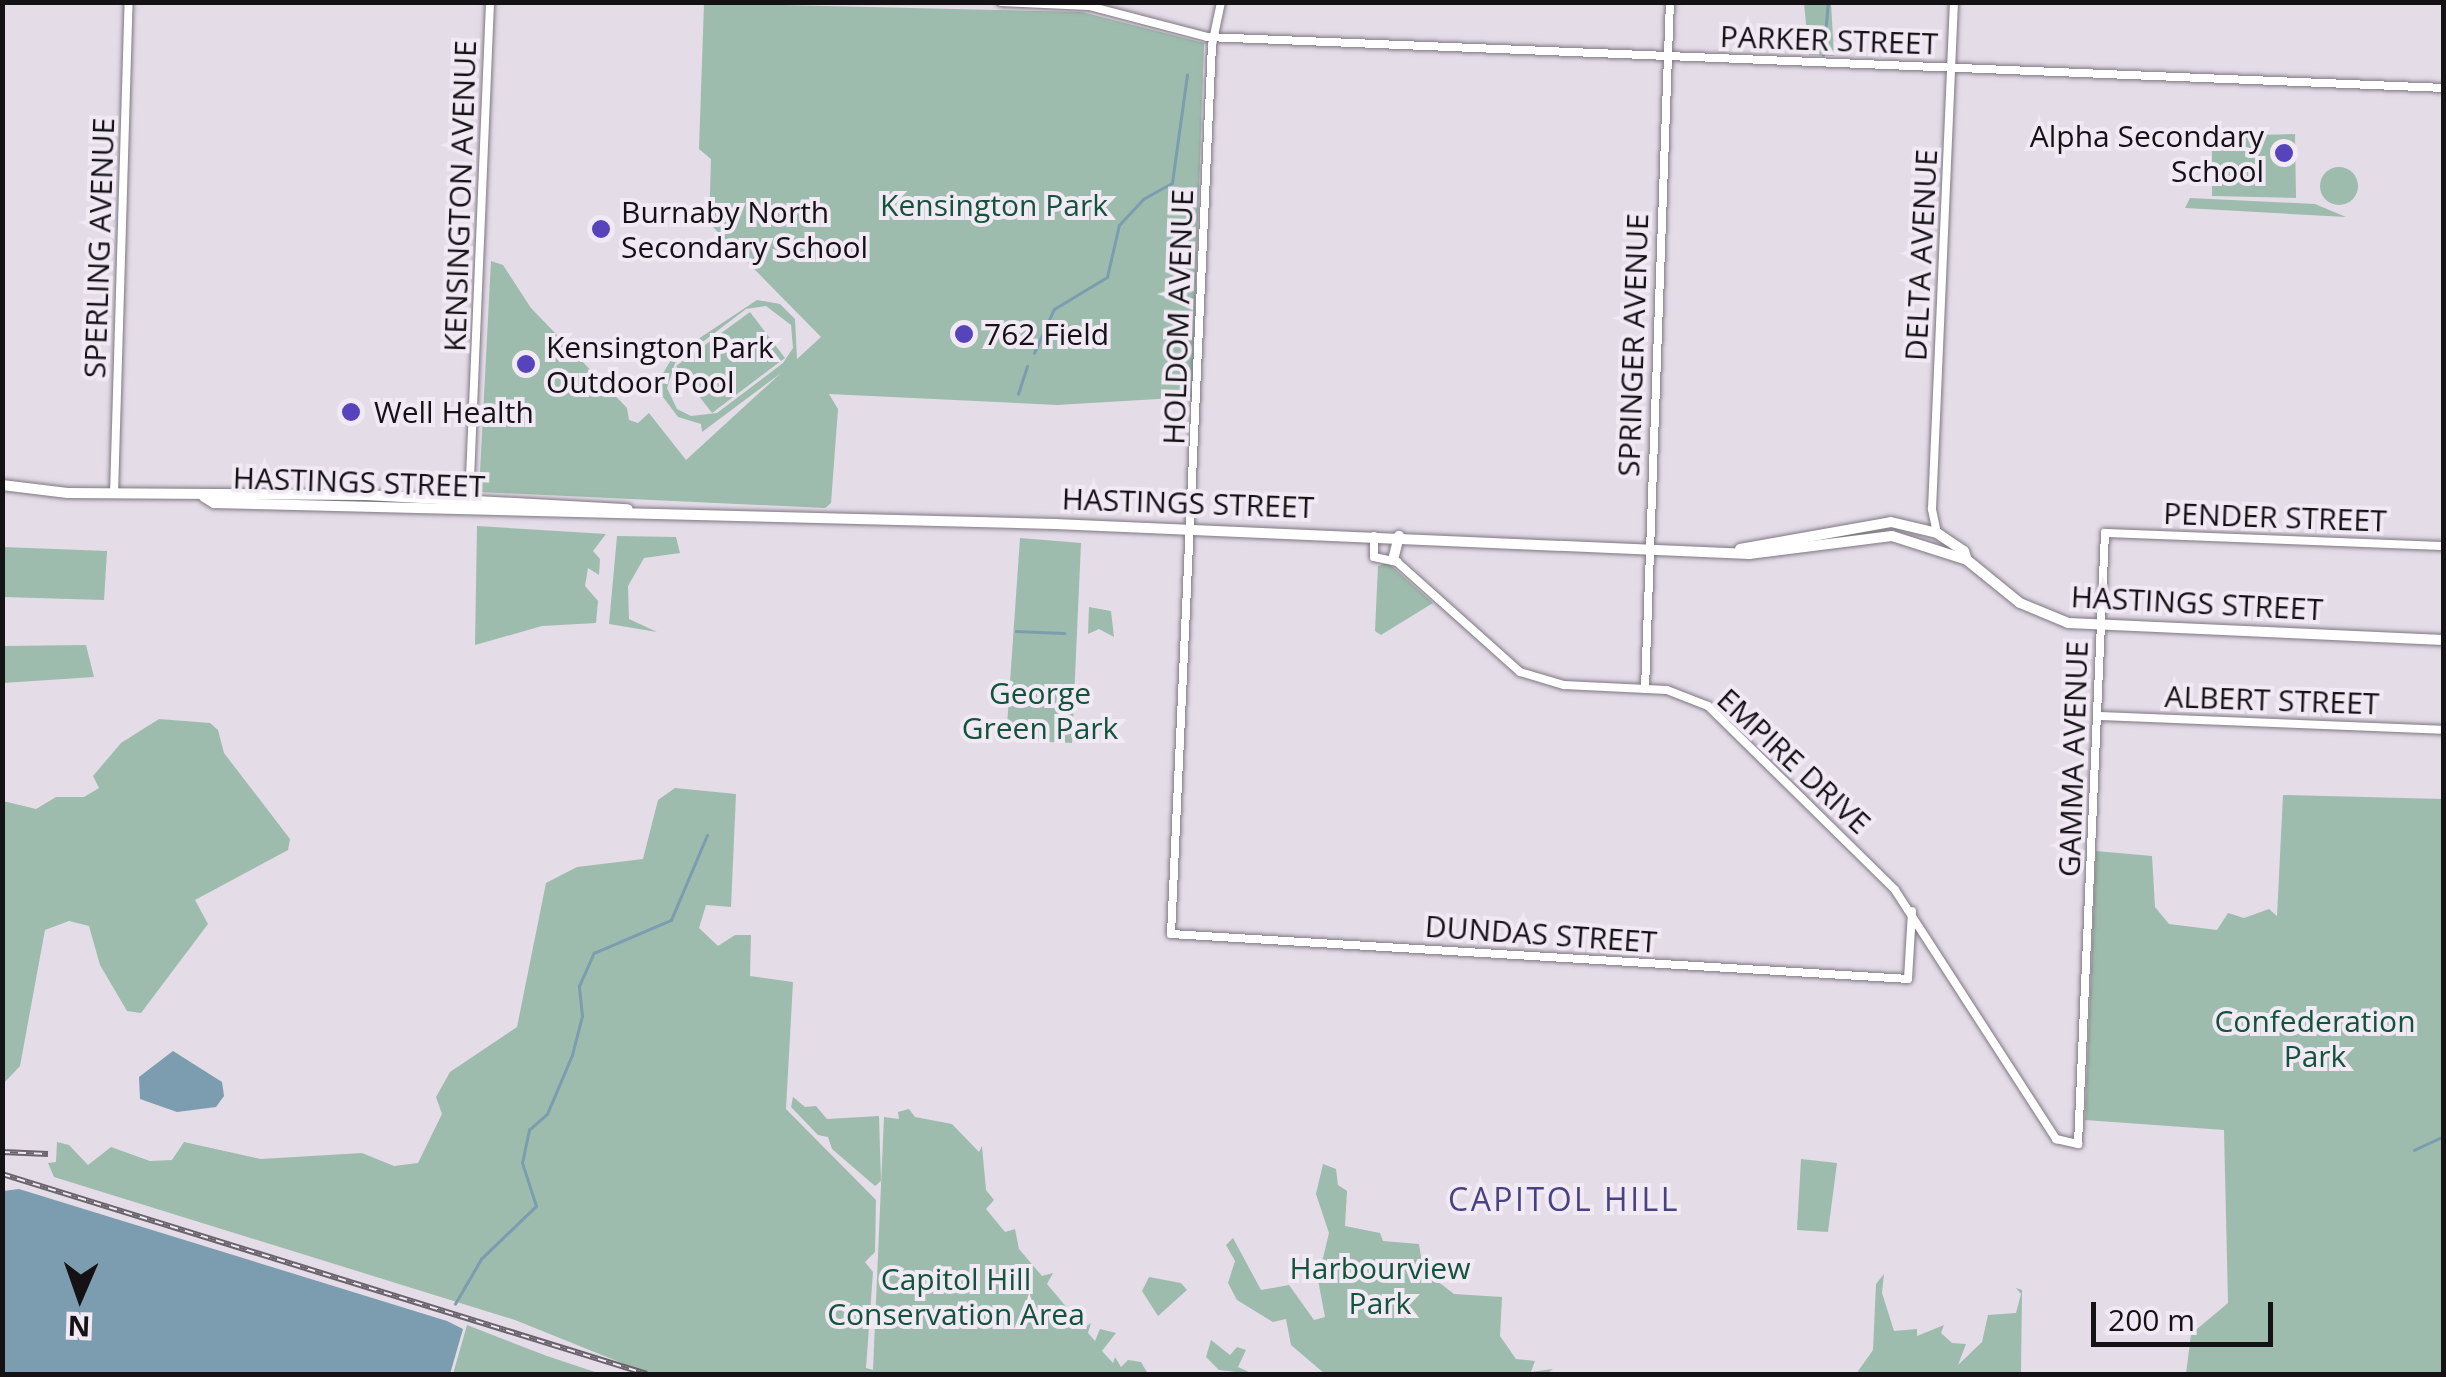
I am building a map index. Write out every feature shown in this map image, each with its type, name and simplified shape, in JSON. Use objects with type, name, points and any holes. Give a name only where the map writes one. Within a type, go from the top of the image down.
[{"type":"main road","name":"HASTINGS STREET","points":[[2,485],[114,494],[204,496],[250,492],[469,498],[633,510],[1774,552],[1892,536],[1967,560],[2032,610],[2102,626],[2444,640]]},
{"type":"main road","name":"HASTINGS STREET","points":[[204,496],[214,502],[468,511],[633,510]]},
{"type":"main road","name":"HASTINGS STREET","points":[[1740,549],[1874,522],[1921,527],[1937,533],[1964,551],[1967,560]]},
{"type":"main road","points":[[1393,560],[1399,536]]},
{"type":"street","name":"SPERLING AVENUE","points":[[114,494],[129,2]]},
{"type":"street","name":"KENSINGTON AVENUE","points":[[468,511],[490,2]]},
{"type":"street","name":"PARKER STREET","points":[[1001,2],[1089,6],[1212,38],[2444,88]]},
{"type":"street","name":"HOLDOM AVENUE","points":[[1170,934],[1192,530],[1212,38],[1221,2]]},
{"type":"street","name":"SPRINGER AVENUE","points":[[1645,689],[1670,2]]},
{"type":"street","name":"DELTA AVENUE","points":[[1937,533],[1932,509],[1954,2]]},
{"type":"street","name":"DELTA AVENUE","points":[[1921,527],[1932,509]]},
{"type":"street","name":"PENDER STREET","points":[[2105,533],[2444,546]]},
{"type":"street","name":"GAMMA AVENUE","points":[[2078,1144],[2105,533]]},
{"type":"street","points":[[1374,535],[1374,557],[1393,560]]},
{"type":"street","name":"EMPIRE DRIVE","points":[[1393,560],[1520,672],[1564,686],[1645,689],[1708,706],[1912,911],[2056,1139],[2078,1144]]},
{"type":"street","name":"ALBERT STREET","points":[[2098,716],[2444,730]]},
{"type":"street","name":"DUNDAS STREET","points":[[1170,934],[1908,979],[1912,911]]},
{"type":"green space","name":"Kensington Park","points":[[704,3],[1082,12],[1204,43],[1192,397],[1057,405],[829,394],[838,409],[831,503],[825,508],[479,492],[491,261],[503,265],[531,308],[627,408],[629,420],[638,423],[649,413],[686,460],[781,373],[702,432],[701,424],[678,417],[663,397],[662,375],[674,355],[757,300],[780,304],[795,319],[797,359],[821,337],[709,223],[711,159],[699,149]],"holes":[[[766,306],[791,325],[793,348],[783,363],[717,413],[691,416],[677,409],[667,388],[675,363],[746,309]]]},
{"type":"green space","points":[[1804,3],[1831,3],[1834,56],[1809,55]]},
{"type":"green space","points":[[2295,134],[2296,198],[2212,196],[2212,136]]},
{"type":"green space","points":[[2339,167],[2352,173],[2358,186],[2352,199],[2339,205],[2326,199],[2320,186],[2326,173]]},
{"type":"green space","points":[[2190,198],[2315,204],[2346,217],[2185,208]]},
{"type":"green space","points":[[750,312],[785,358],[712,413],[676,366]]},
{"type":"green space","points":[[477,526],[606,534],[593,551],[600,559],[599,575],[588,568],[585,586],[598,601],[596,623],[542,626],[475,645]]},
{"type":"green space","points":[[617,536],[676,537],[680,553],[644,558],[628,586],[629,619],[657,632],[609,624]]},
{"type":"green space","name":"George Green Park","points":[[1020,538],[1081,543],[1072,743],[1006,740]]},
{"type":"green space","points":[[3,547],[107,551],[104,600],[3,597]]},
{"type":"green space","points":[[1388,563],[1433,603],[1381,635],[1375,631],[1378,566]]},
{"type":"green space","points":[[1089,607],[1111,611],[1114,637],[1099,629],[1088,634]]},
{"type":"green space","points":[[86,645],[94,677],[3,683],[3,646]]},
{"type":"green space","points":[[159,719],[210,723],[218,730],[224,753],[290,839],[288,850],[195,900],[208,924],[141,1013],[127,1011],[100,965],[89,926],[69,921],[45,930],[20,1066],[3,1084],[3,801],[36,809],[56,797],[84,797],[99,788],[93,776],[121,743]]},
{"type":"green space","name":"Capitol Hill Conservation Area","points":[[675,788],[736,794],[731,907],[706,905],[699,928],[718,946],[735,935],[751,935],[750,976],[793,982],[786,1109],[876,1200],[875,1252],[865,1262],[873,1272],[866,1368],[873,1370],[884,1117],[899,1119],[898,1112],[909,1109],[915,1117],[952,1124],[979,1152],[982,1146],[986,1190],[994,1200],[986,1209],[1005,1232],[1015,1229],[1019,1249],[1042,1276],[1053,1273],[1047,1284],[1084,1328],[1091,1323],[1088,1333],[1095,1341],[1100,1329],[1116,1333],[1102,1351],[1113,1363],[1115,1357],[1121,1367],[1128,1360],[1141,1362],[1148,1374],[649,1374],[515,1320],[54,1177],[48,1163],[56,1162],[57,1142],[69,1145],[88,1165],[111,1147],[150,1161],[172,1160],[184,1142],[261,1159],[362,1153],[394,1166],[418,1163],[442,1114],[436,1097],[450,1072],[517,1027],[546,883],[577,867],[643,859],[658,800]]},
{"type":"green space","name":"Confederation Park","points":[[2283,795],[2443,799],[2443,1374],[2186,1374],[2191,1334],[2228,1303],[2224,1130],[2085,1120],[2096,851],[2152,856],[2155,907],[2169,924],[2217,930],[2228,913],[2244,918],[2269,909],[2277,916]]},
{"type":"green space","points":[[793,1097],[805,1107],[816,1106],[827,1119],[879,1116],[881,1181],[875,1186],[832,1149],[828,1137],[818,1135],[791,1107]]},
{"type":"green space","points":[[1801,1159],[1837,1163],[1828,1232],[1797,1230]]},
{"type":"green space","name":"Harbourview Park","points":[[1323,1164],[1336,1169],[1338,1185],[1347,1191],[1345,1226],[1380,1233],[1383,1241],[1419,1244],[1423,1270],[1454,1294],[1502,1297],[1500,1336],[1516,1359],[1535,1361],[1531,1372],[1553,1369],[1546,1374],[1325,1374],[1291,1345],[1286,1319],[1273,1322],[1237,1300],[1228,1283],[1235,1261],[1226,1245],[1233,1238],[1261,1290],[1289,1285],[1314,1320],[1325,1317],[1318,1280],[1309,1272],[1323,1258],[1329,1233],[1316,1194]]},
{"type":"green space","points":[[1884,1274],[1882,1293],[1894,1331],[1917,1329],[1917,1336],[1944,1325],[1941,1333],[1952,1343],[1966,1344],[1958,1365],[1982,1342],[1988,1315],[2016,1313],[2021,1294],[2016,1288],[2022,1290],[2021,1374],[1856,1374],[1873,1350],[1876,1284]]},
{"type":"green space","points":[[1149,1277],[1181,1283],[1187,1290],[1158,1316],[1142,1291]]},
{"type":"green space","points":[[467,1325],[547,1356],[601,1374],[453,1374]]},
{"type":"green space","points":[[1211,1340],[1230,1355],[1237,1347],[1246,1350],[1238,1367],[1253,1374],[1219,1370],[1206,1357]]},
{"type":"water","points":[[173,1051],[222,1082],[224,1096],[216,1107],[177,1112],[140,1099],[139,1077]]},
{"type":"water","points":[[19,1189],[447,1321],[463,1329],[450,1374],[3,1374],[3,1191]]},
{"type":"waterway","points":[[1823,55],[1828,2]]},
{"type":"waterway","points":[[1034,353],[1054,309],[1107,277],[1119,225],[1143,199],[1172,183],[1187,75]]},
{"type":"waterway","points":[[1018,394],[1027,366]]},
{"type":"waterway","points":[[1016,631],[1064,633]]},
{"type":"waterway","points":[[455,1304],[481,1259],[536,1206],[522,1163],[529,1130],[547,1114],[572,1055],[582,1016],[579,986],[594,953],[671,920],[707,835]]},
{"type":"waterway","points":[[2414,1150],[2444,1136]]},
{"type":"railway","points":[[2,1152],[48,1154]]},
{"type":"railway","points":[[2,1174],[647,1374]]},
{"type":"place","name":"Alpha Secondary School","points":[[2284,153]]},
{"type":"place","name":"Burnaby North Secondary School","points":[[601,229]]},
{"type":"place","name":"762 Field","points":[[964,334]]},
{"type":"place","name":"Kensington Park Outdoor Pool","points":[[526,364]]},
{"type":"place","name":"Well Health","points":[[351,412]]},
{"type":"district","name":"CAPITOL HILL","points":[[1564,1199]]}]
